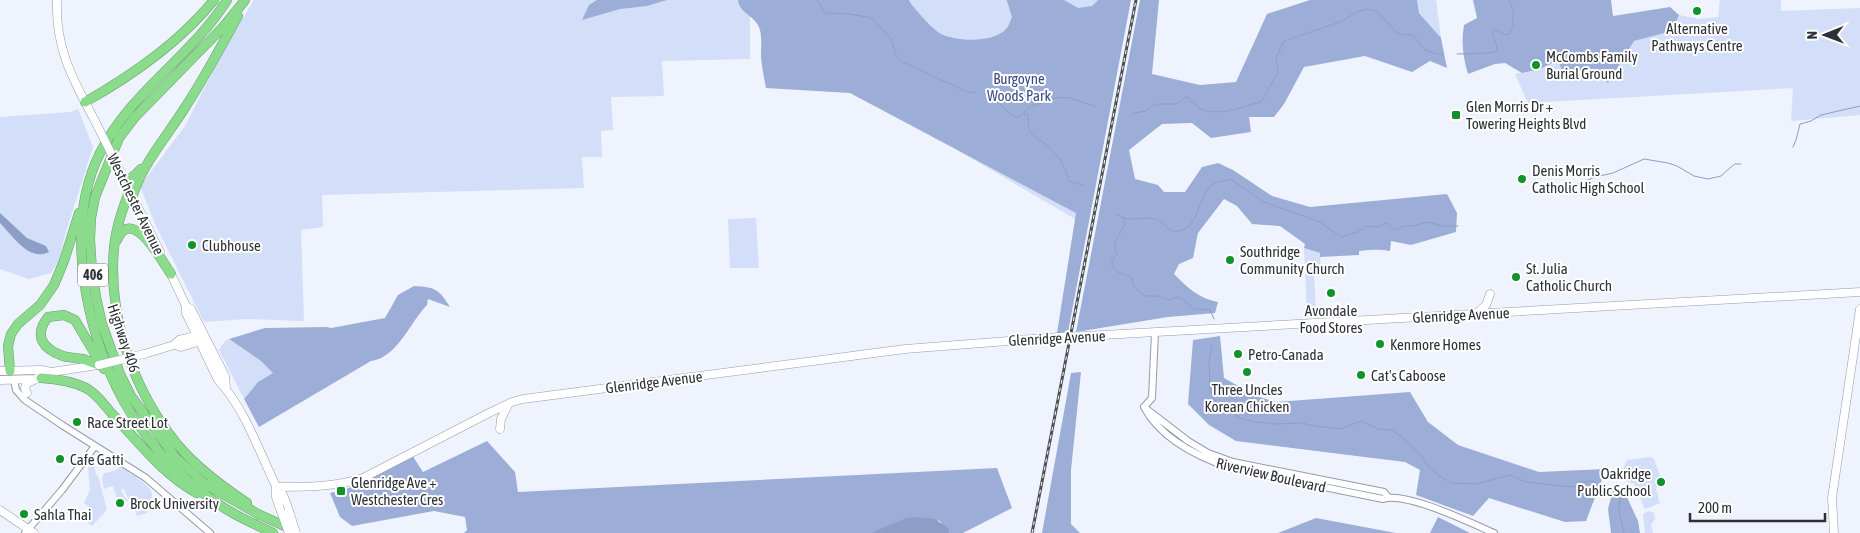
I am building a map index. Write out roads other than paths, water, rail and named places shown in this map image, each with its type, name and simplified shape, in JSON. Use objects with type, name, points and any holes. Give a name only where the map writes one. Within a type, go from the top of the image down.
[{"type":"highway","points":[[86,102],[166,48],[214,0]]},
{"type":"highway","name":"Highway 406","points":[[227,0],[214,20],[194,43],[152,83],[119,121],[99,154],[91,176],[82,218],[81,244],[86,294],[96,332],[107,364],[133,417],[175,469],[226,509],[273,533]]},
{"type":"highway","points":[[128,185],[138,181],[205,78],[245,0]]},
{"type":"highway","name":"Highway 406","points":[[245,0],[224,26],[135,117],[119,138],[95,197],[91,218],[90,247],[96,297],[110,348],[131,396],[152,427],[175,456],[205,484],[258,514],[298,533]]},
{"type":"highway","points":[[149,162],[134,176],[128,185],[114,247],[115,290],[118,314],[134,372],[147,399],[170,436],[199,466],[240,498],[281,524]]},
{"type":"highway","points":[[12,376],[8,346],[11,334],[33,312],[54,285],[91,176]]},
{"type":"highway","points":[[114,247],[122,232],[131,229],[141,232],[171,274]]},
{"type":"highway","points":[[98,365],[85,363],[51,351],[44,344],[40,335],[43,324],[48,317],[64,314],[75,320],[133,417]]},
{"type":"highway","points":[[39,379],[61,380],[87,389],[100,400],[181,485],[226,509]]},
{"type":"main road","name":"Westchester Avenue","points":[[57,0],[56,20],[63,54],[171,274],[186,306],[186,313],[202,338],[218,380],[226,388],[262,452],[276,487],[276,496],[289,533]]},
{"type":"main road","name":"Glenridge Avenue","points":[[276,487],[345,484],[363,478],[512,402],[523,399],[905,349],[1059,337],[1860,292]]},
{"type":"main road","points":[[1474,314],[1486,305],[1490,294]]},
{"type":"main road","points":[[1834,533],[1832,498],[1860,309]]},
{"type":"main road","points":[[98,365],[174,345],[179,340],[202,338]]},
{"type":"main road","points":[[26,394],[25,388],[27,383],[52,372],[85,363]]},
{"type":"main road","points":[[0,380],[40,370],[52,372]]},
{"type":"main road","points":[[0,371],[12,376],[39,379]]},
{"type":"main road","points":[[500,429],[503,413],[512,402]]},
{"type":"main road","name":"Westchester Avenue","points":[[276,487],[282,493],[298,533]]},
{"type":"main road","points":[[288,510],[288,497],[291,491],[306,487]]},
{"type":"main road","points":[[0,510],[29,532]]},
{"type":"street","name":"Riverview Boulevard","points":[[1155,332],[1152,398],[1144,407],[1151,420],[1183,446],[1209,461],[1231,468],[1384,492],[1388,496],[1416,501],[1494,533]]},
{"type":"street","points":[[12,376],[35,406]]},
{"type":"street","points":[[12,376],[16,390],[35,406],[146,478],[210,533]]},
{"type":"street","points":[[29,532],[95,446]]},
{"type":"waterway","points":[[817,0],[825,13],[850,14],[872,18],[891,39],[896,55],[901,61],[965,91],[975,93]]},
{"type":"waterway","points":[[1457,54],[1491,53],[1497,51],[1493,31],[1496,30],[1508,35],[1514,26],[1512,20],[1514,11],[1509,0]]},
{"type":"waterway","points":[[1134,113],[1146,111],[1157,104],[1177,104],[1186,97],[1196,106],[1213,112],[1232,110],[1261,102],[1278,72],[1276,58],[1284,41],[1340,22],[1359,11],[1367,9],[1378,12],[1397,33],[1413,35],[1426,51],[1442,55]]},
{"type":"waterway","points":[[998,103],[1010,114],[1017,117],[1021,116],[1031,106],[1061,97],[1071,98],[1094,106]]},
{"type":"waterway","points":[[1793,147],[1800,124],[1811,121],[1821,115],[1860,106]]},
{"type":"waterway","points":[[1024,114],[1028,115],[1032,134],[1057,156],[1063,165],[1069,181],[1085,186]]},
{"type":"waterway","points":[[1571,187],[1595,177],[1613,173],[1644,159],[1668,163],[1694,176],[1708,179],[1721,176],[1735,164],[1741,164]]},
{"type":"waterway","points":[[1117,215],[1127,219],[1155,219],[1171,230],[1183,230],[1194,220],[1204,195],[1209,188],[1215,183],[1230,179],[1264,202],[1320,222],[1341,237],[1358,232],[1365,226],[1378,227],[1386,223],[1396,230],[1404,226],[1428,222],[1441,226],[1458,226]]},
{"type":"waterway","points":[[1123,218],[1125,224],[1115,243],[1117,254],[1112,260],[1112,267],[1118,272],[1131,277],[1135,288],[1145,296],[1157,296],[1169,300],[1177,297],[1181,298],[1194,309],[1210,310],[1214,319]]},
{"type":"waterway","points":[[1212,346],[1209,361],[1210,389],[1213,398],[1218,405],[1242,419],[1276,424],[1301,423],[1341,429],[1361,421],[1378,429],[1392,430],[1421,455],[1428,466],[1439,476],[1452,483],[1475,484],[1510,475],[1526,482],[1572,487],[1589,481],[1596,482]]},
{"type":"waterway","points":[[1616,492],[1620,497],[1619,510],[1624,533]]},
{"type":"railway","points":[[1032,533],[1136,0]]},
{"type":"place","name":"Alternative Pathways Centre","points":[[1697,11]]},
{"type":"place","name":"McCombs Family Burial Ground","points":[[1536,65]]},
{"type":"place","name":"Glen Morris Dr + Towering Heights Blvd","points":[[1456,115]]},
{"type":"place","name":"Denis Morris Catholic High School","points":[[1522,179]]},
{"type":"place","name":"Clubhouse","points":[[192,245]]},
{"type":"place","name":"Southridge Community Church","points":[[1230,260]]},
{"type":"place","name":"St. Julia Catholic Church","points":[[1516,277]]},
{"type":"place","name":"Avondale Food Stores","points":[[1331,293]]},
{"type":"place","name":"Kenmore Homes","points":[[1380,344]]},
{"type":"place","name":"Petro-Canada","points":[[1238,354]]},
{"type":"place","name":"Three Uncles Korean Chicken","points":[[1247,372]]},
{"type":"place","name":"Cat's Caboose","points":[[1361,375]]},
{"type":"place","name":"Race Street Lot","points":[[77,422]]},
{"type":"place","name":"Cafe Gatti","points":[[60,459]]},
{"type":"place","name":"Oakridge Public School","points":[[1661,482]]},
{"type":"place","name":"Glenridge Ave + Westchester Cres","points":[[341,491]]},
{"type":"place","name":"Brock University","points":[[120,503]]},
{"type":"place","name":"Sahla Thai","points":[[24,514]]},
{"type":"park label","name":"Burgoyne Woods Park","points":[[1019,86]]}]
